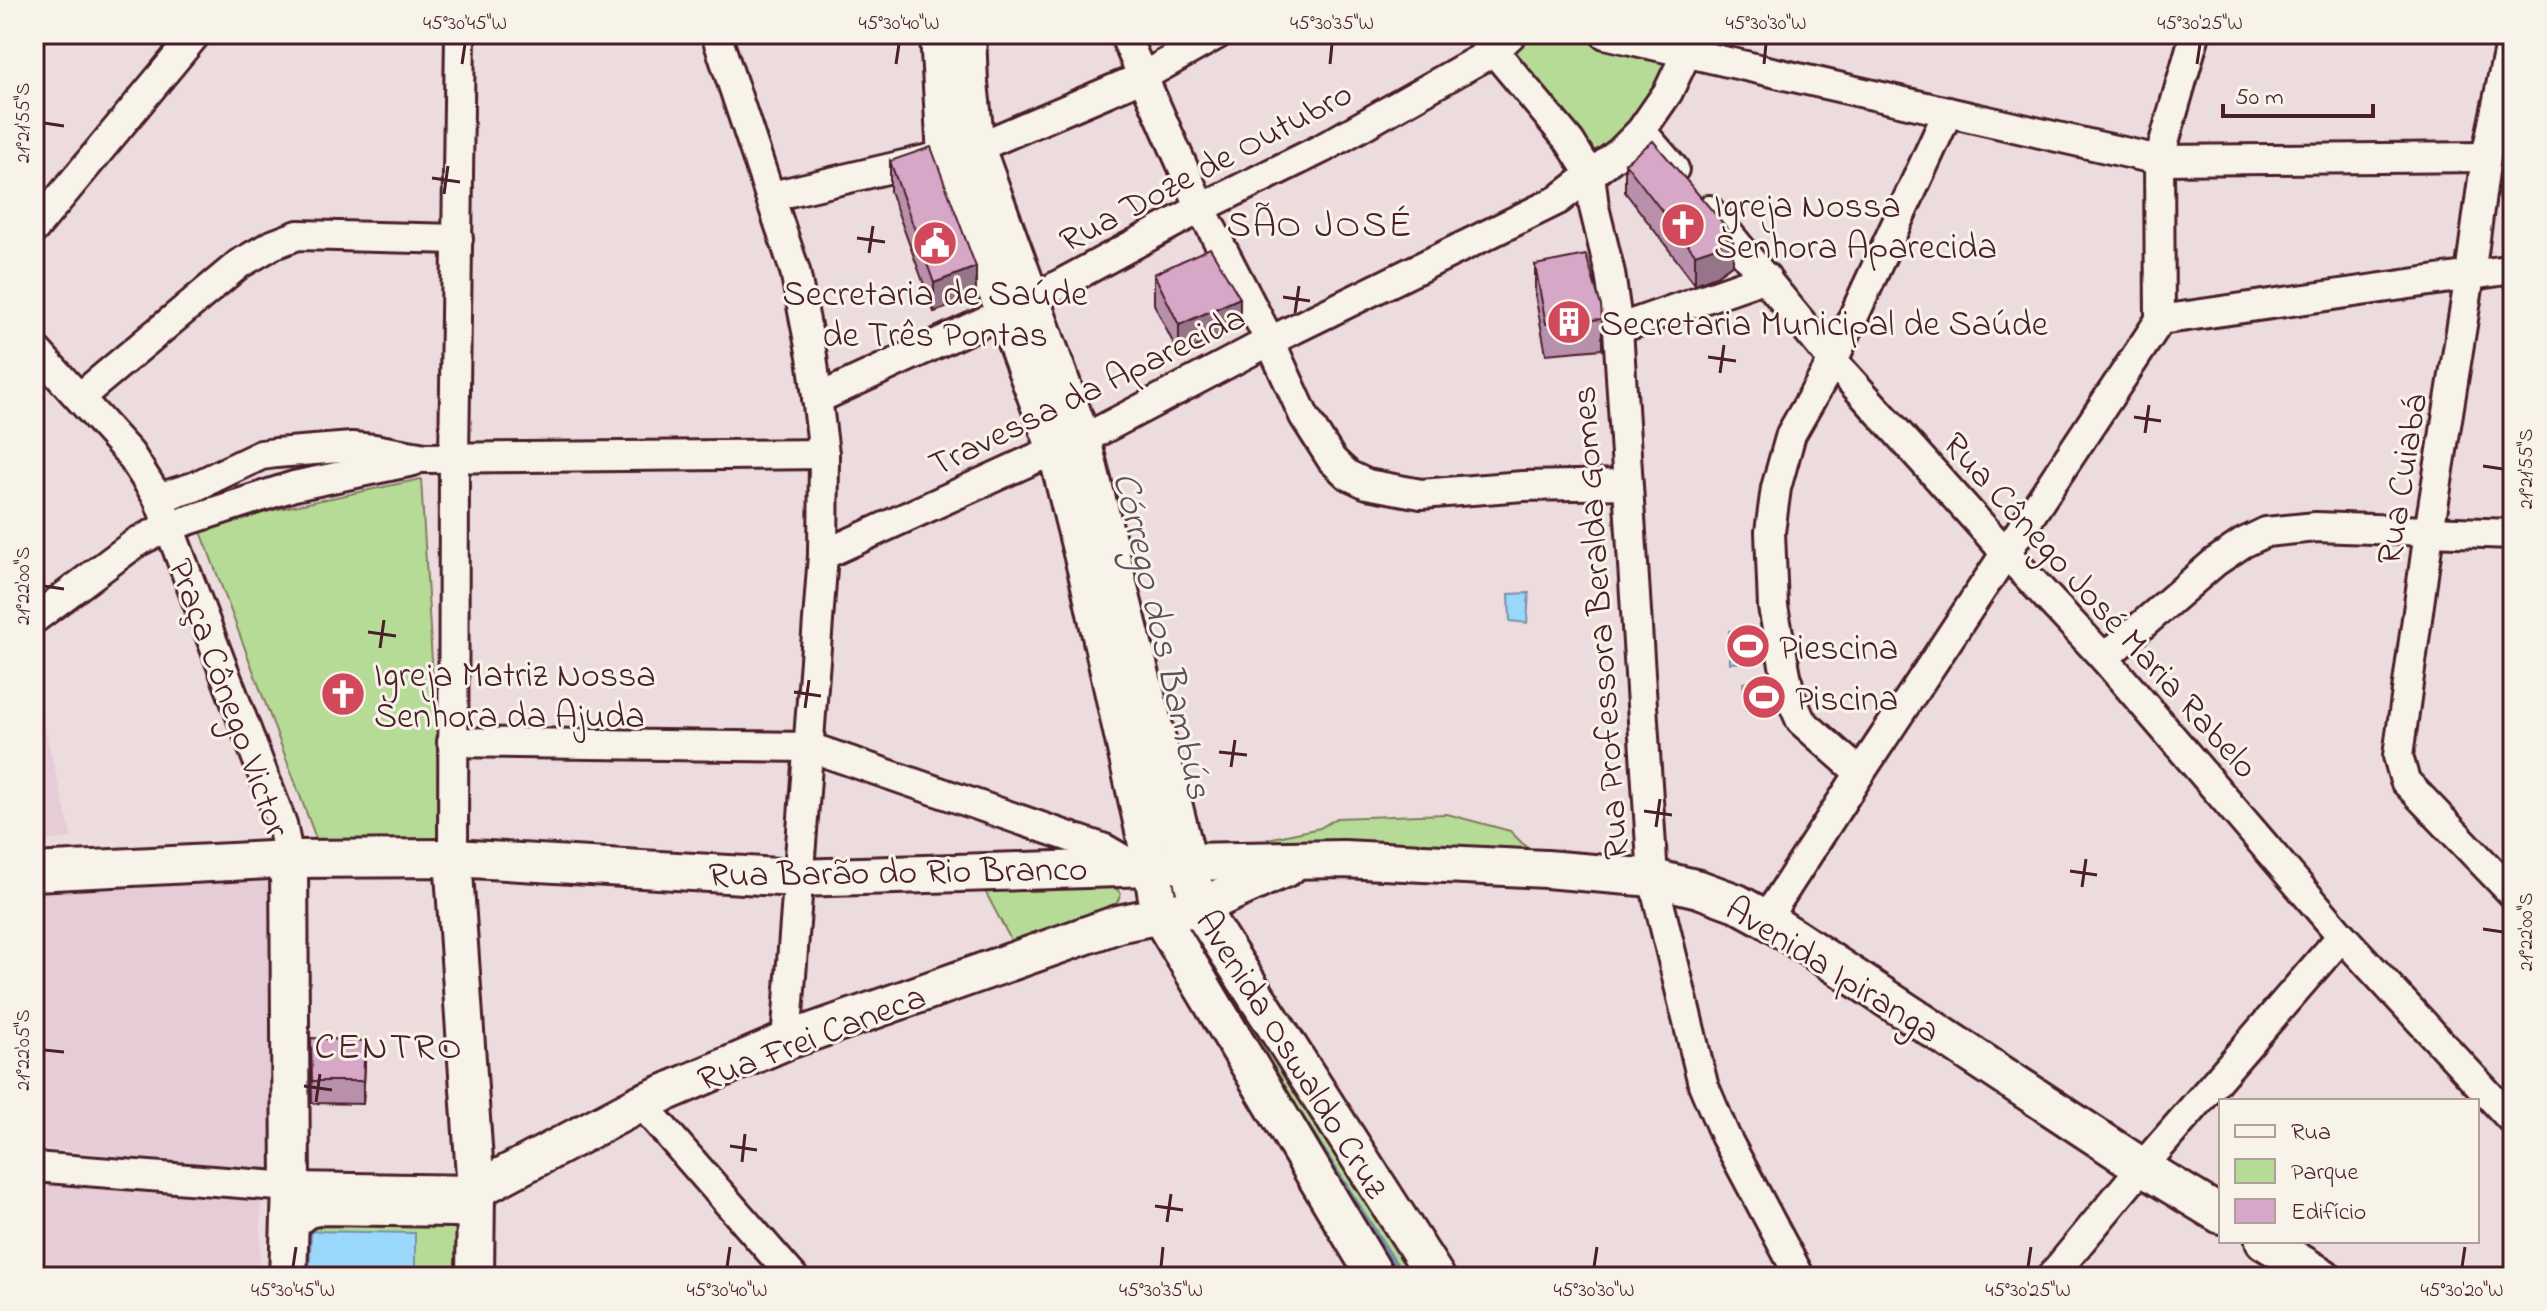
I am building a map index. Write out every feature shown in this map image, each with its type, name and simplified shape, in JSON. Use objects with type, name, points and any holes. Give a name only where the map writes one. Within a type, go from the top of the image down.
[{"type":"main road","name":"Avenida Oswaldo Cruz","points":[[939,34],[961,152],[1069,444],[1137,863],[1160,916],[1376,1277]]},
{"type":"main road","name":"Avenida Oswaldo Cruz","points":[[961,152],[969,83],[967,34]]},
{"type":"main road","name":"Rua Barão do Rio Branco","points":[[453,858],[797,878],[1137,863]]},
{"type":"main road","name":"Praça Cônego Victor","points":[[289,859],[453,858]]},
{"type":"main road","points":[[453,858],[476,1203],[475,1277]]},
{"type":"main road","points":[[34,872],[289,859],[291,1187],[288,1277]]},
{"type":"main road","name":"Avenida Ipiranga","points":[[1199,907],[1304,859]]},
{"type":"main road","name":"Avenida Ipiranga","points":[[1137,863],[1343,859],[1546,869],[1653,878],[1699,889],[1737,903],[1766,919],[2142,1167],[2219,1214]]},
{"type":"main road","name":"Avenida Oswaldo Cruz","points":[[1137,863],[1199,907],[1436,1277]]},
{"type":"main road","name":"Rua Frei Caneca","points":[[476,1203],[641,1103],[786,1041],[1118,924],[1199,907]]},
{"type":"main road","points":[[2267,1243],[2323,1277]]},
{"type":"street","points":[[34,229],[196,34]]},
{"type":"street","points":[[453,858],[460,34]]},
{"type":"street","points":[[716,34],[795,271],[812,356],[824,454],[823,555],[786,1041]]},
{"type":"street","points":[[1124,34],[1201,208],[1270,341],[1304,416],[1332,460],[1348,475],[1367,484],[1421,494],[1523,486],[1627,484]]},
{"type":"street","points":[[772,196],[961,152],[1142,77],[1218,34]]},
{"type":"street","points":[[1606,34],[2159,160],[2486,157]]},
{"type":"street","points":[[1766,919],[2160,320],[2159,160],[2195,34]]},
{"type":"street","name":"Rua Cuiabá","points":[[2512,34],[2486,157],[2398,756],[2405,781],[2513,894]]},
{"type":"street","points":[[1495,40],[1590,174]]},
{"type":"street","name":"Rua Doze de Outubro","points":[[817,399],[1018,306],[1201,208],[1323,148],[1495,40]]},
{"type":"street","name":"Travessa da Aparecida","points":[[823,555],[1069,444],[1270,341],[1558,200],[1620,152],[1641,131],[1668,92],[1686,54]]},
{"type":"street","points":[[1860,773],[1801,721],[1790,696],[1773,607],[1770,532],[1776,488],[1791,434],[1833,361],[1948,112]]},
{"type":"street","name":"Rua Cônego José Maria Rabelo","points":[[1641,131],[1833,361],[2104,658],[2342,936],[2512,1114]]},
{"type":"street","name":"Rua Professora Beralda Gomes","points":[[1590,174],[1618,329],[1653,878],[1703,1084],[1725,1136],[1800,1277]]},
{"type":"street","points":[[80,397],[239,264],[272,245],[298,235],[458,239]]},
{"type":"street","points":[[2160,320],[2513,269]]},
{"type":"street","points":[[1618,329],[1766,277]]},
{"type":"street","points":[[34,348],[130,454],[158,498],[167,527],[137,542],[34,619]]},
{"type":"street","points":[[158,498],[200,485],[261,455],[352,447],[425,458],[824,454]]},
{"type":"street","name":"Praça Cônego Victor","points":[[289,859],[282,824],[167,527],[294,486],[425,458]]},
{"type":"street","points":[[2104,658],[2215,562],[2266,532],[2316,527],[2513,534]]},
{"type":"street","points":[[452,742],[809,747],[1137,863]]},
{"type":"street","points":[[2051,1277],[2342,936]]},
{"type":"street","points":[[641,1103],[793,1277]]},
{"type":"street","points":[[34,1167],[476,1203]]},
{"type":"street","points":[[290,1227],[308,1213],[323,1210],[455,1212],[476,1203]]},
{"type":"shaded area","points":[[34,685],[72,838],[34,842]]},
{"type":"shaded area","points":[[277,871],[276,1173],[34,1147],[34,887]]},
{"type":"shaded area","points":[[34,1177],[261,1196],[260,1277],[34,1277]]},
{"type":"green space","points":[[1523,34],[1562,34],[1674,59],[1663,88],[1592,164],[1505,53]]},
{"type":"green space","points":[[421,479],[443,845],[317,841],[199,526]]},
{"type":"green space","points":[[1447,814],[1510,831],[1547,868],[1274,847],[1268,839],[1320,828],[1337,818]]},
{"type":"green space","points":[[1106,876],[1121,894],[1115,907],[1012,942],[978,878]]},
{"type":"green space","points":[[1196,920],[1423,1277],[1393,1277],[1175,933]]},
{"type":"green space","points":[[319,1214],[469,1226],[466,1277],[300,1277],[301,1228]]},
{"type":"water","points":[[1529,593],[1527,623],[1510,621],[1509,594]]},
{"type":"water","name":"Piescina","points":[[1765,628],[1767,661],[1730,663],[1729,631]]},
{"type":"water","name":"Piscina","points":[[1780,679],[1789,710],[1746,711],[1743,683]]},
{"type":"water","points":[[311,1231],[415,1233],[415,1277],[309,1277]]},
{"type":"building","points":[[1653,141],[1733,235],[1716,247],[1695,254],[1625,163]]},
{"type":"building","name":"Secretaria de Saúde de Três Pontas","points":[[931,147],[976,267],[934,283],[890,161]]},
{"type":"building","points":[[1210,248],[1240,298],[1179,325],[1154,274]]},
{"type":"building","points":[[1586,255],[1602,319],[1546,324],[1535,265]]},
{"type":"building","points":[[311,1038],[365,1041],[363,1081],[312,1081]]},
{"type":"waterway","name":"Córrego dos Bambús","points":[[1302,1118],[1403,1277]]},
{"type":"place","name":"Igreja Nossa Senhora Aparecida","points":[[1683,225]]},
{"type":"place","name":"Secretaria de Saúde de Três Pontas","points":[[935,243]]},
{"type":"place","name":"Secretaria Municipal de Saúde","points":[[1569,322]]},
{"type":"place","name":"Piescina","points":[[1748,646]]},
{"type":"place","name":"Igreja Matriz Nossa Senhora da Ajuda","points":[[343,694]]},
{"type":"place","name":"Piscina","points":[[1764,697]]},
{"type":"district","name":"SÃO JOSÉ","points":[[1320,223]]},
{"type":"district","name":"CENTRO","points":[[389,1045]]}]
